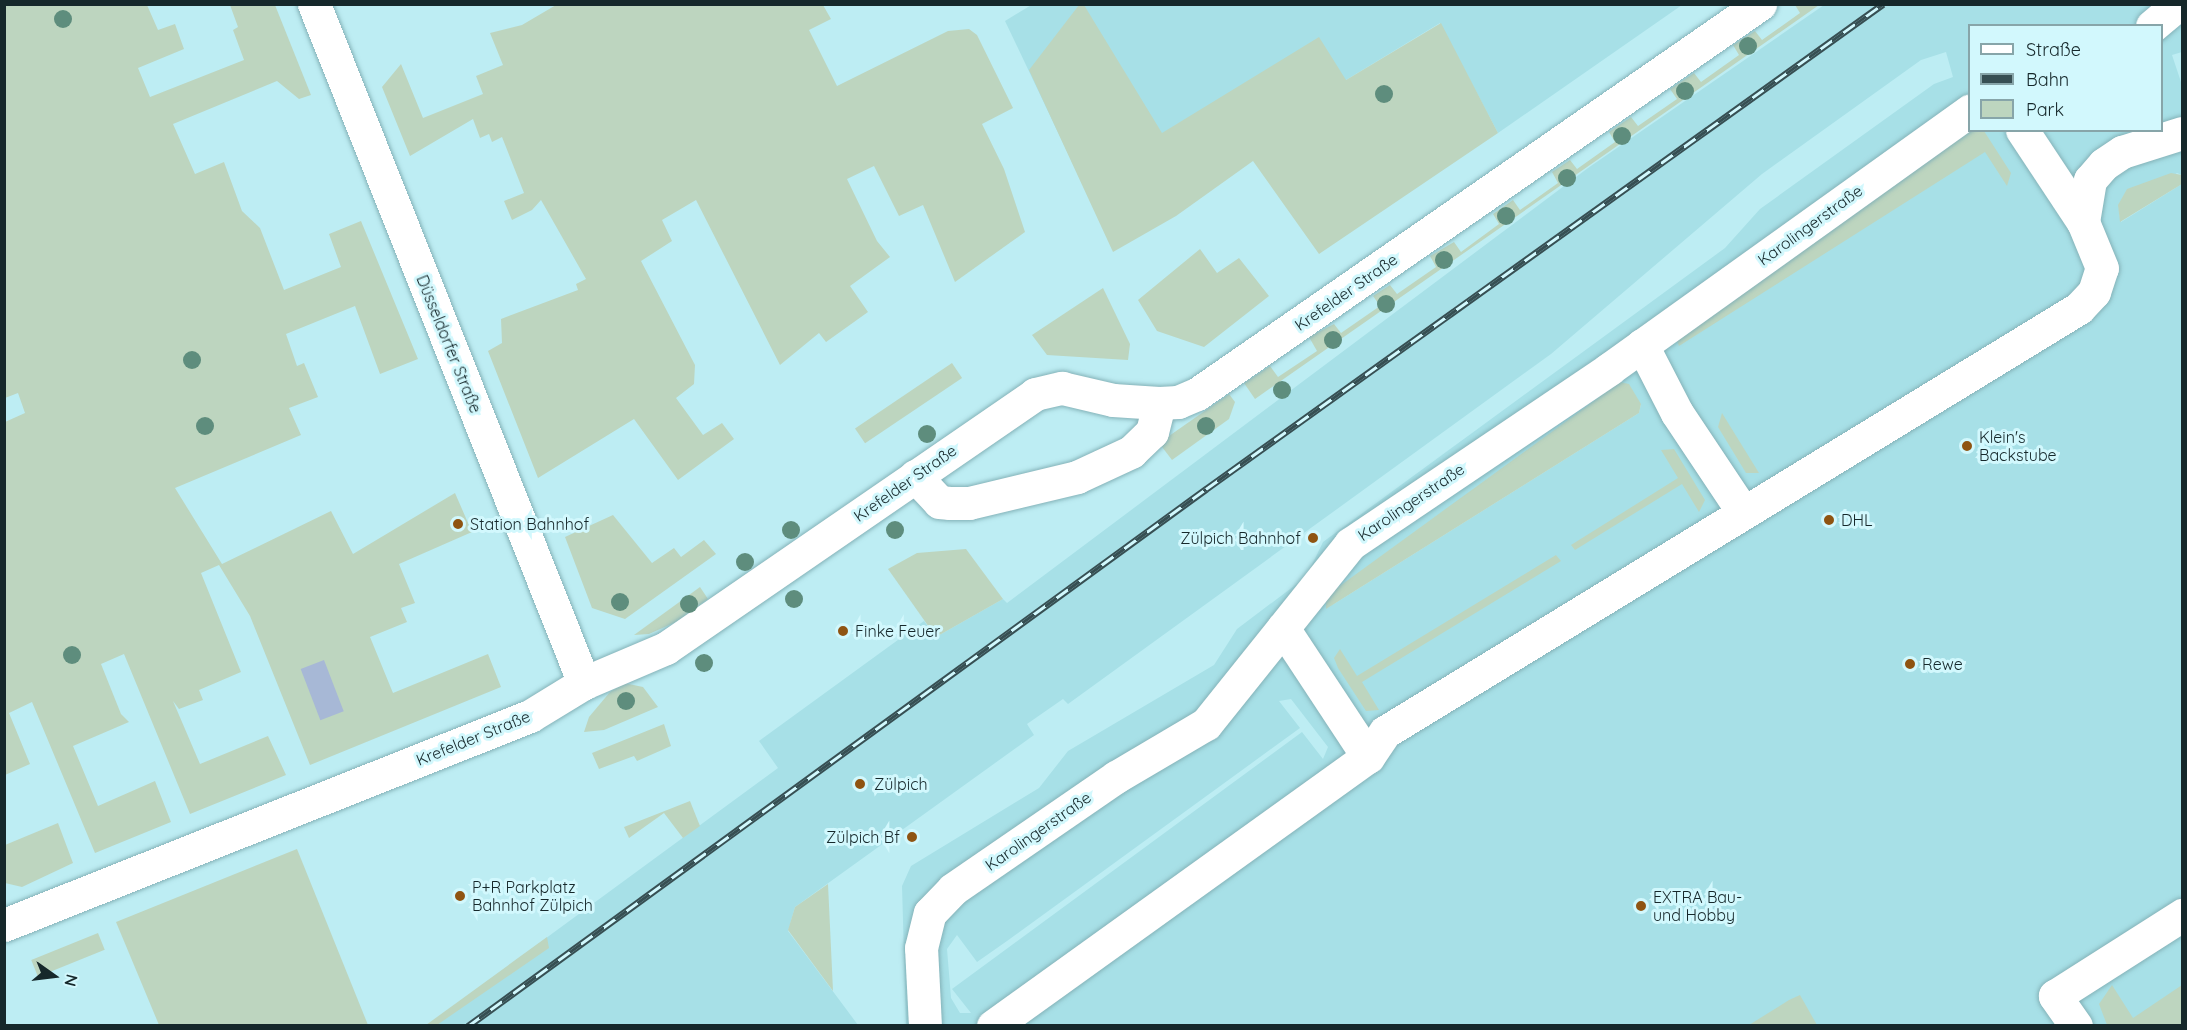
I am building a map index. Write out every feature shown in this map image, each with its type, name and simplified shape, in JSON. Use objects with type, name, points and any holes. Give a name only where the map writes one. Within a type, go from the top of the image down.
[{"type":"street","name":"Düsseldorfer Straße","points":[[314,4],[584,683]]},
{"type":"street","name":"Krefelder Straße","points":[[4,925],[530,716],[584,683],[666,648],[1013,406],[1047,390],[1062,388],[1113,399],[1159,403],[1178,402],[1197,394],[1760,4]]},
{"type":"street","points":[[2154,24],[2178,4]]},
{"type":"street","name":"Karolingerstraße","points":[[925,1026],[921,948],[930,914],[953,890],[1116,777],[1206,724],[1350,544],[1642,345],[1968,112]]},
{"type":"street","points":[[993,1026],[1368,757],[1385,732],[2079,308],[2094,292],[2102,268],[2083,222],[2023,132]]},
{"type":"street","points":[[2083,222],[2090,180],[2104,164],[2122,152],[2182,133]]},
{"type":"street","points":[[1642,345],[1677,413],[1743,512]]},
{"type":"street","points":[[915,476],[939,502],[950,503],[969,503],[1077,477],[1131,452],[1152,432],[1159,403]]},
{"type":"street","points":[[1283,628],[1368,757]]},
{"type":"street","points":[[2076,1026],[2055,996],[2182,915]]},
{"type":"shaded area","points":[[1033,4],[1682,5],[1498,133],[1440,23],[1103,227],[1005,21]]},
{"type":"shaded area","points":[[1824,5],[2182,5],[2182,52],[2172,55],[2182,85],[2182,175],[2177,173],[2119,213],[2121,222],[2182,184],[2182,1025],[906,1025],[902,886],[911,866],[1039,788],[1068,751],[1214,665],[1237,629],[1306,577],[1323,542],[1725,248],[1760,209],[1934,84],[1953,77],[1946,52],[1921,60],[1762,174],[1551,354],[1068,704],[1063,699],[1027,724],[1034,735],[795,907],[788,931],[858,1025],[426,1026],[778,768],[759,741],[924,621],[936,637],[1003,599],[1007,603],[1588,168]],"holes":[[[1641,404],[1639,413],[1326,609]],[[1291,699],[1328,747],[1323,759],[1302,732],[952,989],[971,1013],[960,1013],[951,998],[947,949],[957,935],[977,962],[1007,941],[1300,728],[1279,701]]]},
{"type":"shaded area","points":[[324,660],[344,711],[320,720],[301,669]]},
{"type":"green space","points":[[5,5],[147,5],[158,30],[175,24],[184,49],[138,68],[150,97],[244,60],[233,30],[238,27],[230,5],[275,5],[311,95],[299,99],[277,81],[173,124],[195,174],[224,162],[242,211],[260,228],[284,290],[341,267],[329,234],[361,221],[418,359],[380,374],[355,306],[286,334],[297,366],[304,363],[318,397],[289,408],[301,435],[175,488],[222,564],[331,511],[353,554],[455,493],[472,532],[399,564],[415,603],[401,608],[407,622],[370,637],[393,693],[488,654],[501,687],[310,765],[250,616],[219,565],[201,573],[241,672],[199,690],[203,700],[179,709],[173,701],[200,764],[268,736],[286,775],[190,814],[124,654],[101,664],[121,714],[129,722],[73,746],[98,806],[155,781],[171,822],[95,853],[32,702],[9,713],[30,764],[5,775],[5,422],[25,413],[18,393],[5,398]]},
{"type":"green space","points":[[556,5],[823,5],[831,19],[809,30],[837,86],[948,31],[969,29],[977,35],[1013,108],[982,124],[1004,169],[1025,232],[955,282],[923,205],[899,216],[874,166],[847,179],[877,241],[890,257],[850,286],[868,312],[826,342],[819,333],[780,365],[696,200],[662,220],[672,241],[641,261],[695,365],[694,384],[676,398],[703,435],[722,423],[734,439],[678,480],[634,419],[538,478],[488,351],[502,343],[501,319],[578,290],[576,284],[586,279],[541,200],[532,210],[512,220],[504,201],[524,193],[502,137],[492,142],[489,134],[480,138],[473,119],[410,156],[382,87],[401,64],[423,118],[483,94],[476,76],[503,65],[490,33],[522,25]]},
{"type":"green space","points":[[1079,5],[1084,5],[1162,133],[1319,37],[1346,80],[1441,23],[1498,133],[1319,254],[1253,161],[1176,216],[1113,252],[1029,70]]},
{"type":"green space","points":[[1795,5],[1819,5],[1255,399],[1244,383],[1270,366],[1278,377],[1317,351],[1309,337],[1334,324],[1341,333],[1380,306],[1373,296],[1390,285],[1397,294],[1436,267],[1430,256],[1454,242],[1461,252],[1499,224],[1493,214],[1513,200],[1520,210],[1558,183],[1552,172],[1570,160],[1577,169],[1615,142],[1609,132],[1631,117],[1638,126],[1677,99],[1670,89],[1694,73],[1701,82],[1739,55],[1733,45],[1755,31],[1762,40],[1800,13]]},
{"type":"green space","points":[[1968,129],[1968,132],[1985,132],[2011,173],[2007,186],[1985,152],[1679,346],[1677,341]]},
{"type":"green space","points":[[2171,173],[2182,175],[2182,184],[2120,222],[2118,205],[2127,189]]},
{"type":"green space","points":[[1200,249],[1217,273],[1239,258],[1269,296],[1204,347],[1157,331],[1138,300]]},
{"type":"green space","points":[[1103,288],[1130,344],[1128,360],[1047,355],[1032,335]]},
{"type":"green space","points":[[952,363],[962,378],[865,443],[855,428]]},
{"type":"green space","points":[[1620,382],[1629,384],[1641,404],[1639,413],[1326,609],[1326,596]]},
{"type":"green space","points":[[1229,394],[1235,402],[1229,419],[1172,460],[1159,443]]},
{"type":"green space","points":[[1722,413],[1759,473],[1746,473],[1718,427]]},
{"type":"green space","points":[[1674,449],[1705,500],[1699,512],[1682,484],[1575,550],[1571,545],[1678,478],[1661,450]]},
{"type":"green space","points":[[613,515],[652,563],[674,548],[681,557],[704,540],[716,554],[625,619],[592,608],[565,537]]},
{"type":"green space","points":[[966,549],[1003,599],[936,637],[888,569],[917,553]]},
{"type":"green space","points":[[1556,555],[1561,561],[1362,682],[1379,710],[1366,711],[1338,668],[1334,658],[1340,649],[1357,676]]},
{"type":"green space","points":[[700,587],[708,599],[676,622],[649,634],[634,635]]},
{"type":"green space","points":[[624,683],[643,687],[658,707],[604,730],[584,732],[589,717],[610,692]]},
{"type":"green space","points":[[664,724],[671,746],[637,761],[634,756],[599,769],[592,753]]},
{"type":"green space","points":[[690,801],[700,826],[683,838],[664,813],[629,838],[624,827]]},
{"type":"green space","points":[[58,823],[73,863],[22,887],[5,883],[5,845]]},
{"type":"green space","points":[[297,849],[368,1025],[159,1025],[116,922]]},
{"type":"green space","points":[[828,884],[833,991],[788,930],[795,907]]},
{"type":"green space","points":[[98,933],[105,950],[38,977],[31,960]]},
{"type":"green space","points":[[547,937],[549,948],[437,1025],[426,1025]]},
{"type":"green space","points":[[2112,985],[2133,1018],[2182,985],[2182,1025],[2107,1025],[2099,1004]]},
{"type":"green space","points":[[1800,995],[1817,1025],[1749,1025],[1789,1000]]},
{"type":"railway","points":[[468,1026],[1206,489],[1883,4]]},
{"type":"place","name":"Klein's Backstube","points":[[1967,446]]},
{"type":"place","name":"DHL","points":[[1829,520]]},
{"type":"place","name":"Station Bahnhof","points":[[458,524]]},
{"type":"place","name":"Zülpich Bahnhof","points":[[1313,538]]},
{"type":"place","name":"Finke Feuer","points":[[843,631]]},
{"type":"place","name":"Rewe","points":[[1910,664]]},
{"type":"place","name":"Zülpich","points":[[860,784]]},
{"type":"place","name":"Zülpich Bf","points":[[912,837]]},
{"type":"place","name":"P+R Parkplatz Bahnhof Zülpich","points":[[460,896]]},
{"type":"place","name":"EXTRA Bau- und Hobby","points":[[1641,906]]}]
